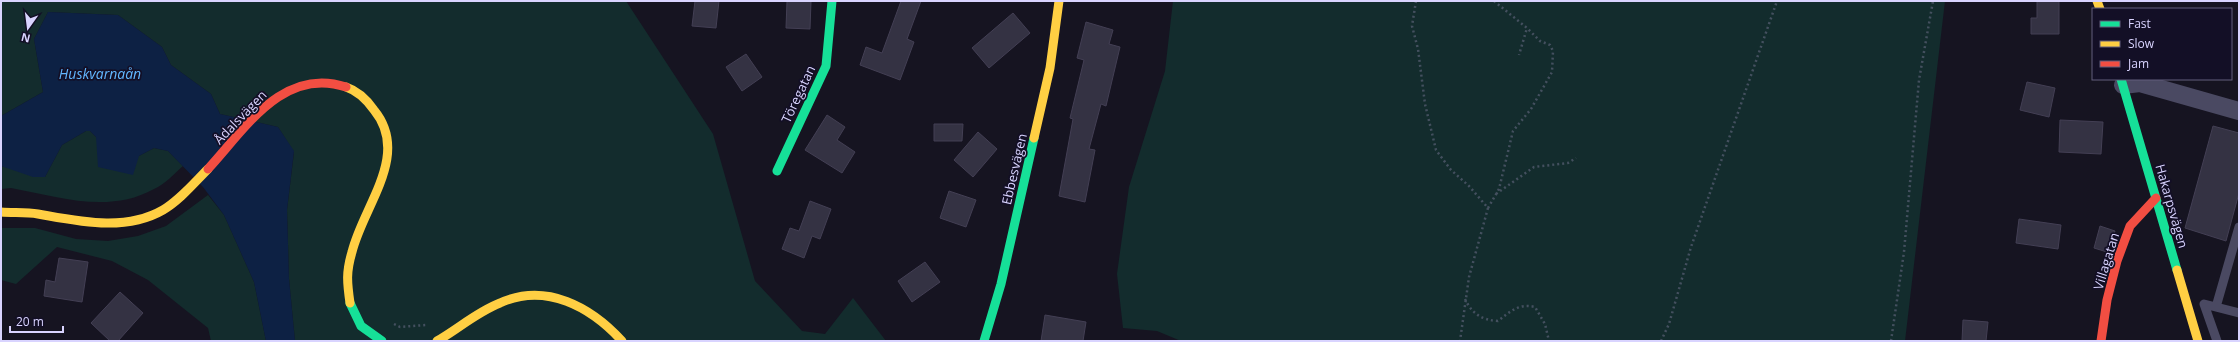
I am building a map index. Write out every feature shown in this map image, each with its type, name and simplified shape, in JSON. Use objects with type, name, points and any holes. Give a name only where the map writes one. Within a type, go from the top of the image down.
[{"type":"street","name":"Töregatan","points":[[777,170],[826,66],[832,1]]},
{"type":"street","name":"Ebbesvägen","points":[[984,341],[1001,284],[1050,68],[1059,1]]},
{"type":"street","name":"Ådalsvägen","points":[[1,212],[36,214],[86,222],[108,223],[139,220],[163,210],[190,188],[267,105],[282,92],[302,84],[331,82],[352,89],[367,101],[380,117],[389,140],[388,160],[382,180],[352,250],[346,278],[350,304],[361,326],[382,341]]},
{"type":"street","points":[[2122,82],[2140,83],[2239,111]]},
{"type":"street","name":"Hakarpsvägen","points":[[2122,82],[2198,341]]},
{"type":"street","name":"Villagatan","points":[[2101,341],[2107,300],[2116,262],[2130,226],[2156,198]]},
{"type":"street","points":[[436,341],[498,303],[527,295],[553,296],[580,305],[607,324],[622,341]]},
{"type":"lane","points":[[2216,307],[2239,227]]},
{"type":"lane","points":[[2217,341],[2204,304],[2239,313]]},
{"type":"path","points":[[1416,1],[1412,26],[1418,49],[1425,104],[1436,150],[1451,170],[1469,186],[1488,208]]},
{"type":"path","points":[[1460,341],[1469,277],[1488,208],[1496,194],[1505,169],[1513,131],[1531,109],[1552,72],[1553,51],[1550,45],[1540,41],[1527,28],[1494,1]]},
{"type":"path","points":[[1661,341],[1669,324],[1691,247],[1778,1]]},
{"type":"path","points":[[1891,341],[1904,252],[1919,80],[1933,1]]},
{"type":"path","points":[[1519,56],[1527,28]]},
{"type":"path","points":[[1496,194],[1534,167],[1563,164],[1576,158]]},
{"type":"path","points":[[1465,299],[1470,309],[1486,320],[1498,321],[1513,308],[1527,305],[1535,308],[1545,324],[1549,341]]},
{"type":"path","points":[[389,321],[400,327],[426,325],[432,323]]},
{"type":"green space","points":[[1,1],[626,1],[713,134],[755,281],[802,331],[825,334],[853,298],[886,341],[295,341],[289,279],[287,210],[294,152],[278,127],[220,114],[211,94],[171,65],[162,47],[118,15],[48,12],[34,39],[43,92],[1,116]]},
{"type":"green space","points":[[1173,1],[1945,1],[1905,341],[1181,341],[1157,331],[1123,328],[1117,274],[1129,187],[1165,71]]},
{"type":"green space","points":[[86,131],[90,131],[96,137],[139,156],[154,148],[168,151],[183,166],[158,187],[137,197],[119,201],[84,201],[65,199],[11,188],[1,189],[1,166],[45,177],[62,145]]},
{"type":"green space","points":[[208,195],[224,215],[254,282],[266,341],[211,341],[208,328],[148,280],[112,261],[57,247],[16,284],[1,280],[1,228],[35,228],[76,239],[108,241],[138,236],[166,226]]},
{"type":"water","name":"Huskvarnaån","points":[[48,12],[118,15],[162,47],[171,65],[211,94],[220,114],[278,127],[294,151],[287,210],[289,279],[295,341],[266,341],[254,282],[224,215],[203,187],[168,151],[154,148],[139,156],[133,175],[98,167],[96,137],[90,131],[86,131],[62,145],[45,177],[33,177],[1,166],[1,116],[43,92],[34,39]]},
{"type":"building","points":[[695,1],[719,1],[716,28],[692,26]]},
{"type":"building","points":[[787,1],[811,1],[810,29],[786,28]]},
{"type":"building","points":[[901,1],[921,1],[907,39],[914,42],[900,80],[860,65],[866,47],[882,53]]},
{"type":"building","points":[[2037,1],[2059,1],[2059,34],[2031,34],[2031,18],[2037,18]]},
{"type":"building","points":[[1013,13],[1030,33],[989,68],[972,48]]},
{"type":"building","points":[[1086,22],[1113,30],[1109,44],[1120,47],[1106,106],[1101,104],[1089,149],[1095,150],[1085,202],[1059,196],[1073,119],[1070,118],[1084,60],[1077,58]]},
{"type":"building","points":[[746,54],[762,77],[742,91],[726,67]]},
{"type":"building","points":[[2027,82],[2055,88],[2049,117],[2020,110]]},
{"type":"building","points":[[827,115],[845,127],[837,140],[855,152],[842,173],[805,150]]},
{"type":"building","points":[[2060,120],[2103,122],[2101,154],[2059,152]]},
{"type":"building","points":[[934,124],[963,124],[962,141],[934,141]]},
{"type":"building","points":[[2213,126],[2239,133],[2239,193],[2226,241],[2185,228]]},
{"type":"building","points":[[978,132],[997,149],[973,177],[954,160]]},
{"type":"building","points":[[949,191],[976,200],[966,227],[940,218]]},
{"type":"building","points":[[810,201],[831,209],[820,239],[812,236],[804,258],[782,249],[790,228],[799,231]]},
{"type":"building","points":[[2019,219],[2061,225],[2058,249],[2016,243]]},
{"type":"building","points":[[2100,226],[2115,231],[2107,252],[2094,248]]},
{"type":"building","points":[[59,258],[88,262],[82,302],[44,296],[46,280],[55,282]]},
{"type":"building","points":[[925,262],[940,282],[912,302],[898,281]]},
{"type":"building","points":[[120,292],[143,313],[118,341],[110,341],[91,323]]},
{"type":"building","points":[[1045,315],[1086,322],[1083,341],[1041,341]]},
{"type":"building","points":[[1963,320],[1988,322],[1986,341],[1962,341]]},
{"type":"traffic: fast","points":[[777,171],[826,66],[832,1]]},
{"type":"traffic: fast","points":[[2121,80],[2177,270]]},
{"type":"traffic: fast","points":[[984,341],[1001,284],[1034,138]]},
{"type":"traffic: fast","points":[[350,303],[361,326],[382,341]]},
{"type":"traffic: slow","points":[[1034,138],[1050,68],[1059,1]]},
{"type":"traffic: slow","points":[[2097,1],[2100,8]]},
{"type":"traffic: slow","points":[[346,87],[362,96],[374,110],[384,127],[388,145],[386,163],[381,181],[358,235],[350,259],[348,277],[350,303]]},
{"type":"traffic: slow","points":[[1,212],[33,213],[85,222],[117,223],[133,221],[148,217],[169,206],[187,191],[208,169]]},
{"type":"traffic: slow","points":[[2177,270],[2198,341]]},
{"type":"traffic: slow","points":[[437,341],[475,316],[500,303],[517,297],[534,295],[567,301],[582,308],[610,329],[622,341]]},
{"type":"traffic: jam","points":[[208,169],[251,120],[267,105],[284,93],[303,85],[324,83],[346,87]]},
{"type":"traffic: jam","points":[[2101,341],[2107,300],[2117,261],[2130,226],[2156,198]]}]
